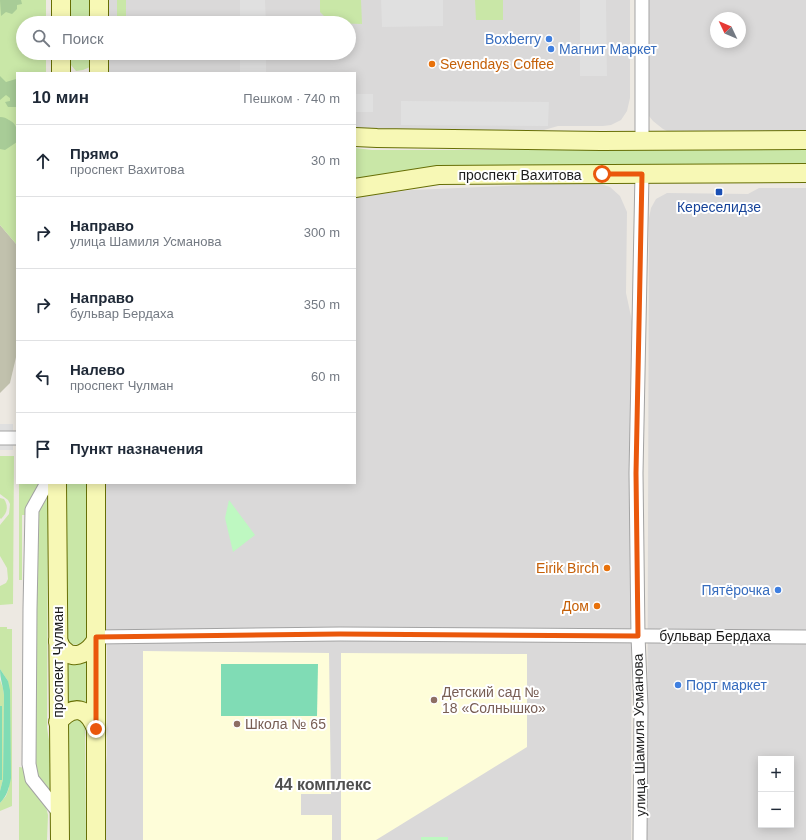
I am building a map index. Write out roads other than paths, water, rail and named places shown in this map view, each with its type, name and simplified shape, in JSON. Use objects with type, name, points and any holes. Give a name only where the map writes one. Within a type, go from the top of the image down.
[{"type":"main road","points":[[61,0],[61,16]]},
{"type":"main road","points":[[99,0],[99,16]]},
{"type":"main road","points":[[356,137],[642,141],[806,140]]},
{"type":"main road","name":"проспект Вахитова","points":[[356,188],[438,176],[798,173]]},
{"type":"main road","name":"проспект Чулман","points":[[57,484],[60,840]]},
{"type":"main road","points":[[96,484],[96,840]]},
{"type":"main road","points":[[58,641],[64,651],[75,655],[80,655],[90,650],[96,638]]},
{"type":"main road","points":[[58,722],[68,712],[80,710],[88,714],[96,729]]},
{"type":"street","points":[[642,0],[642,141]]},
{"type":"street","points":[[798,173],[806,183]]},
{"type":"street","name":"улица Шамиля Усманова","points":[[640,840],[641,707],[638,636],[636,473],[642,174]]},
{"type":"street","points":[[0,438],[16,438]]},
{"type":"street","points":[[45,484],[32,510],[29,764],[32,779],[60,814]]},
{"type":"street","name":"бульвар Бердаха","points":[[96,638],[340,634],[806,637]]},
{"type":"place","name":"Boxberry","points":[[549,39]]},
{"type":"place","name":"Магнит Маркет","points":[[551,49]]},
{"type":"place","name":"Sevendays Coffee","points":[[432,64]]},
{"type":"place","name":"Кереселидзе","points":[[719,192]]},
{"type":"place","name":"Eirik Birch","points":[[607,568]]},
{"type":"place","name":"Пятёрочка","points":[[778,590]]},
{"type":"place","name":"Дом","points":[[597,606]]},
{"type":"place","name":"Порт маркет","points":[[678,685]]},
{"type":"place","name":"Детский сад № 18 «Солнышко»","points":[[434,700]]},
{"type":"place","name":"Школа № 65","points":[[237,724]]},
{"type":"district","name":"44 комплекс","points":[[323,784]]}]
